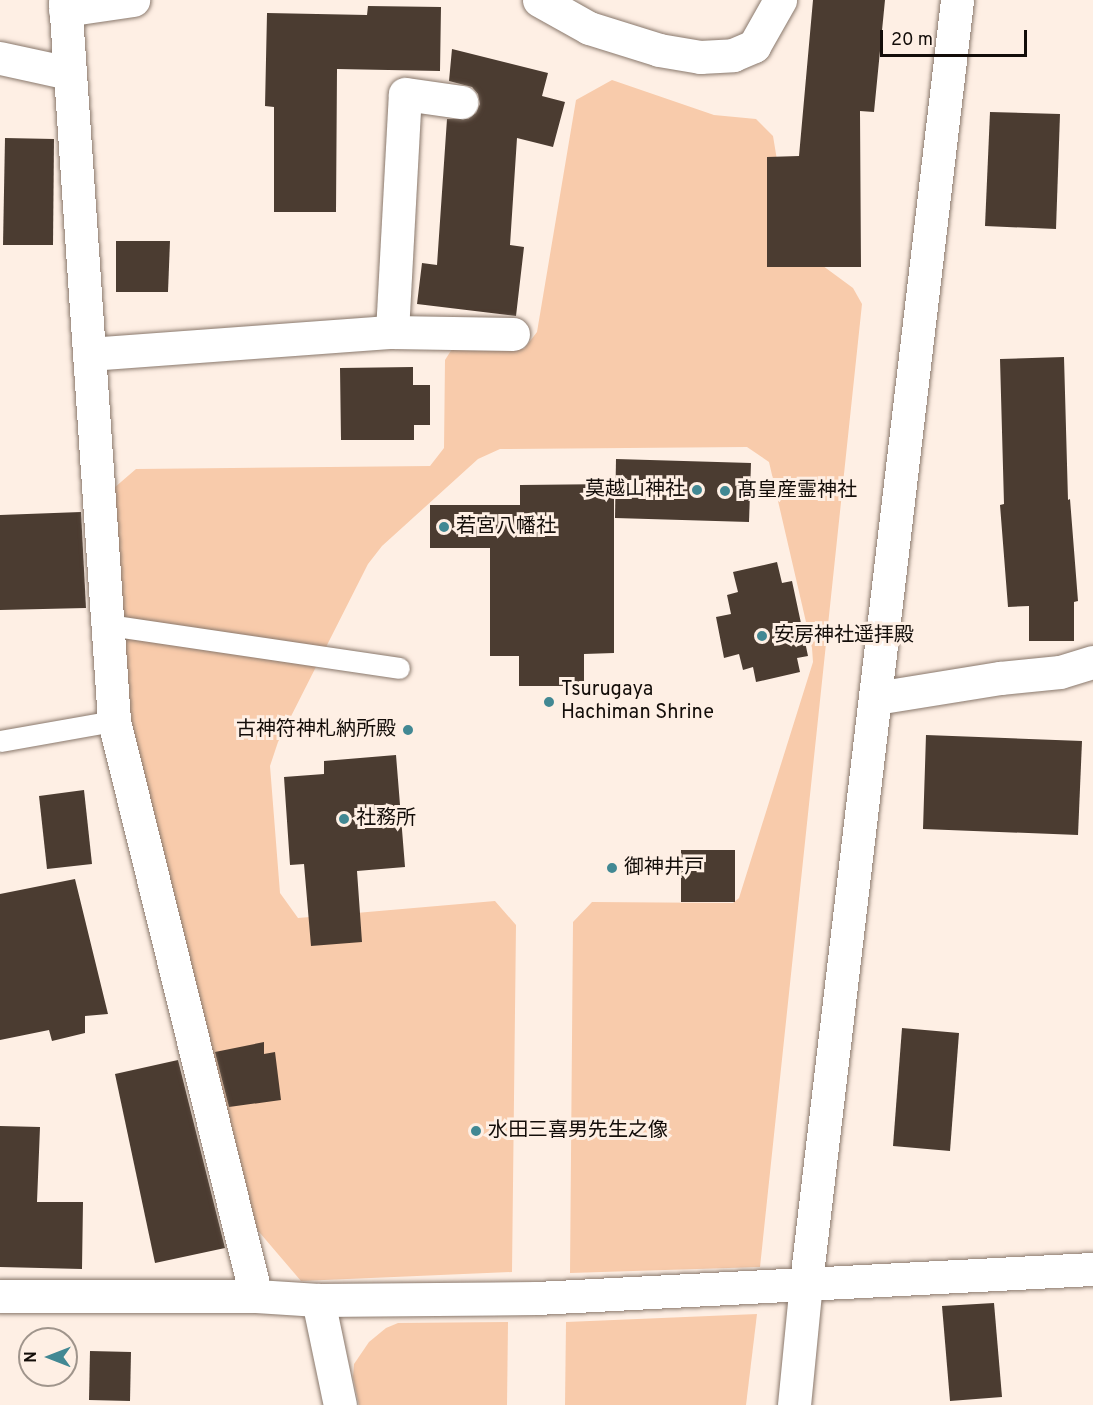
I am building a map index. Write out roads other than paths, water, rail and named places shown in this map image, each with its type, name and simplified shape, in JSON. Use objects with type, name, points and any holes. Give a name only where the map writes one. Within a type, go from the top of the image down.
[{"type":"street","points":[[133,0],[65,5],[114,721],[256,1296]]},
{"type":"street","points":[[539,0],[589,28],[659,50],[700,57],[733,56],[754,46],[780,0]]},
{"type":"street","points":[[795,1405],[806,1282],[957,0]]},
{"type":"street","points":[[0,58],[69,73]]},
{"type":"street","points":[[392,332],[405,94],[460,102]]},
{"type":"street","points":[[89,354],[392,332],[513,334]]},
{"type":"street","points":[[876,698],[1000,678],[1060,672],[1093,662]]},
{"type":"street","points":[[0,1296],[256,1296],[318,1300],[537,1298],[806,1282],[1093,1269]]},
{"type":"street","points":[[318,1300],[340,1405]]},
{"type":"lane","points":[[108,625],[399,668]]},
{"type":"lane","points":[[0,741],[114,721]]},
{"type":"place","name":"莫越山神社","points":[[697,490]]},
{"type":"place","name":"髙皇産霊神社","points":[[725,491]]},
{"type":"place","name":"若宮八幡社","points":[[444,527]]},
{"type":"place","name":"安房神社遥拝殿","points":[[762,636]]},
{"type":"place","name":"Tsurugaya Hachiman Shrine","points":[[549,702]]},
{"type":"place","name":"古神符神札納所殿","points":[[408,730]]},
{"type":"place","name":"社務所","points":[[344,819]]},
{"type":"place","name":"御神井戸","points":[[612,868]]},
{"type":"place","name":"水田三喜男先生之像","points":[[476,1131]]}]
